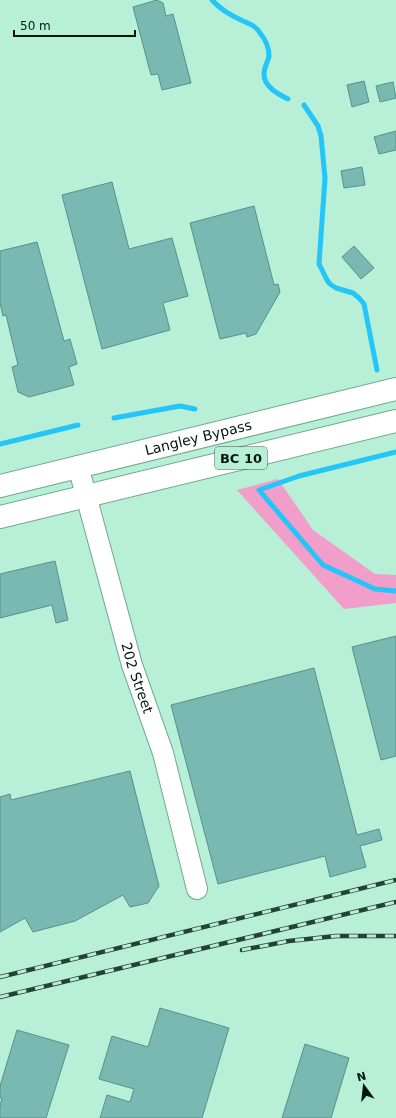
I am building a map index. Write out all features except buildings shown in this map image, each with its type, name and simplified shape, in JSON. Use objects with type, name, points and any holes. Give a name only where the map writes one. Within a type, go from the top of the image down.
[{"type":"highway","name":"Langley Bypass","points":[[0,486],[396,389]]},
{"type":"highway","name":"BC 10","points":[[0,517],[396,422]]},
{"type":"street","name":"202 Street","points":[[78,466],[132,666],[163,753],[197,889]]},
{"type":"shaded area","points":[[278,479],[313,530],[375,574],[396,575],[396,603],[344,609],[237,490]]},
{"type":"waterway","points":[[212,0],[226,12],[257,29],[265,41],[269,53],[264,71],[266,83],[272,90],[288,99]]},
{"type":"waterway","points":[[304,105],[318,126],[321,136],[325,178],[319,264],[330,284],[336,288],[353,293],[364,304],[377,370]]},
{"type":"waterway","points":[[114,418],[180,406],[195,409]]},
{"type":"waterway","points":[[0,444],[78,425]]},
{"type":"waterway","points":[[396,452],[299,476],[259,490],[323,565],[375,589],[396,591]]},
{"type":"railway","points":[[0,977],[396,880]]},
{"type":"railway","points":[[0,997],[396,902]]},
{"type":"railway","points":[[242,950],[289,941],[336,936],[396,936]]}]
